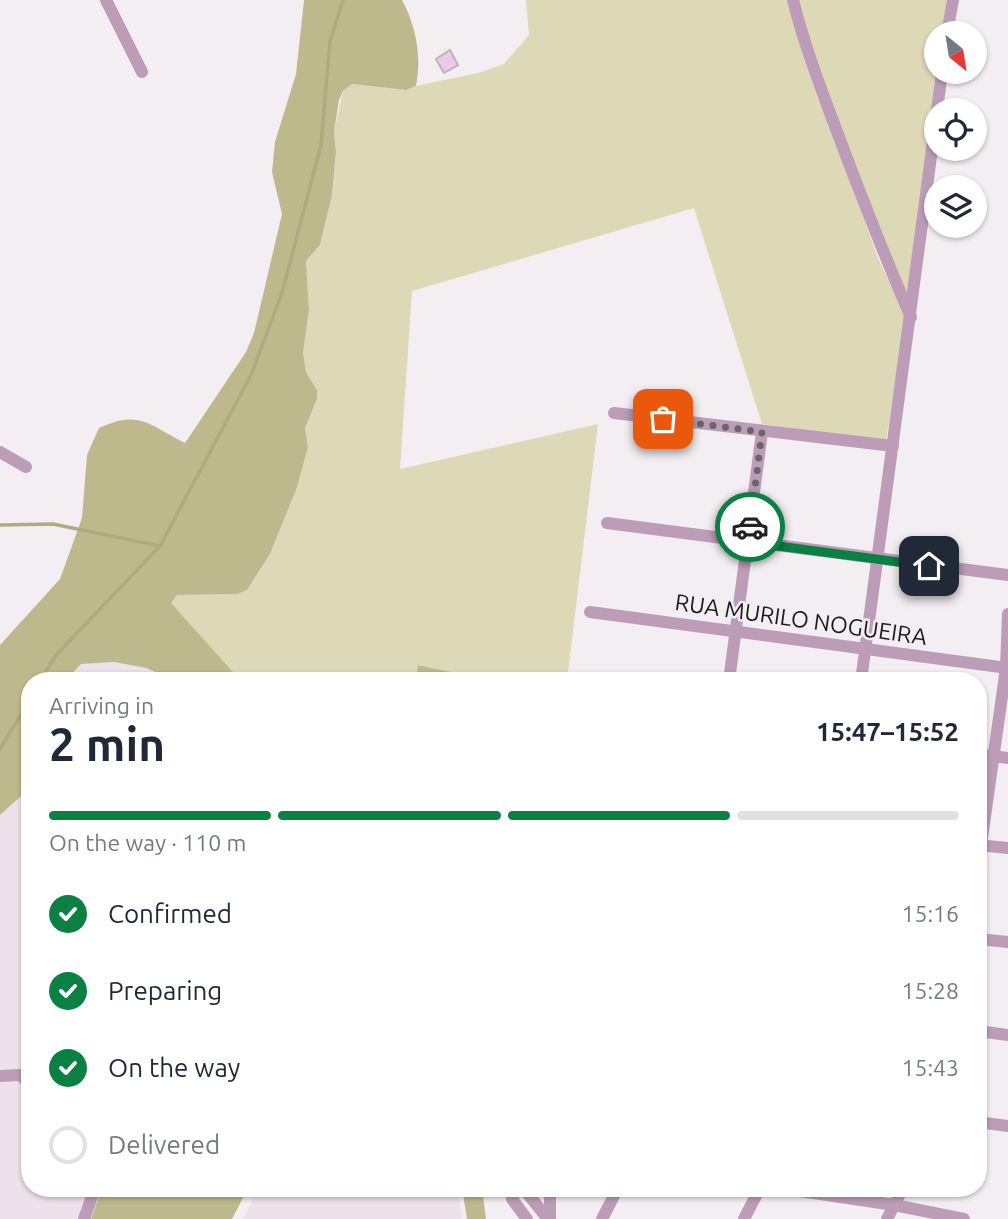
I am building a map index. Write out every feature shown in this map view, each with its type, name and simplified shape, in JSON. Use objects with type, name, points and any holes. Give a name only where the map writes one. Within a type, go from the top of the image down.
[{"type":"street","points":[[106,0],[142,72]]},
{"type":"street","points":[[793,0],[809,57],[840,141],[883,255],[911,317]]},
{"type":"street","points":[[949,21],[953,0]]},
{"type":"street","points":[[862,672],[931,161]]},
{"type":"street","points":[[614,413],[893,446]]},
{"type":"street","points":[[730,672],[762,432]]},
{"type":"street","points":[[0,452],[26,467]]},
{"type":"street","points":[[607,523],[1008,575]]},
{"type":"street","name":"RUA MURILO NOGUEIRA","points":[[590,612],[1007,668]]},
{"type":"street","points":[[987,794],[1007,668],[1008,614]]},
{"type":"street","points":[[987,755],[1008,758]]},
{"type":"street","points":[[987,846],[1008,848]]},
{"type":"street","points":[[987,940],[1008,942]]},
{"type":"street","points":[[987,1032],[1008,1035]]},
{"type":"street","points":[[0,1076],[21,1076]]},
{"type":"street","points":[[987,1123],[1008,1126]]},
{"type":"street","points":[[84,1219],[92,1197]]},
{"type":"street","points":[[512,1197],[514,1205],[527,1219]]},
{"type":"street","points":[[529,1197],[549,1219]]},
{"type":"street","points":[[549,1219],[550,1197]]},
{"type":"street","points":[[602,1219],[613,1197]]},
{"type":"street","points":[[744,1219],[755,1197]]},
{"type":"street","points":[[840,1197],[964,1219]]},
{"type":"street","points":[[887,1219],[898,1197]]},
{"type":"shaded area","points":[[304,0],[402,0],[411,20],[416,42],[416,86],[406,90],[352,84],[343,91],[339,100],[334,132],[336,152],[332,195],[320,245],[306,261],[309,310],[303,353],[306,372],[317,390],[317,399],[305,428],[308,448],[296,490],[270,554],[247,590],[237,594],[177,595],[171,603],[233,672],[156,672],[114,662],[81,664],[73,672],[21,672],[21,796],[0,815],[0,645],[60,579],[82,518],[87,455],[99,428],[113,422],[135,420],[153,425],[185,443],[246,352],[254,333],[282,214],[272,172],[275,142],[296,74]]},
{"type":"shaded area","points":[[526,0],[787,0],[818,99],[878,258],[906,318],[886,441],[762,424],[694,208],[412,291],[400,469],[598,424],[568,672],[451,672],[418,665],[417,672],[233,672],[170,604],[177,595],[237,594],[247,590],[270,554],[296,490],[308,448],[305,428],[317,399],[317,390],[306,372],[303,353],[309,310],[306,261],[320,245],[332,195],[336,152],[334,132],[343,91],[352,84],[406,90],[478,73],[504,64],[529,35]]},
{"type":"shaded area","points":[[796,0],[947,0],[943,21],[924,21],[924,84],[935,84],[933,98],[924,98],[924,161],[926,161],[910,307],[843,138]]},
{"type":"shaded area","points":[[114,662],[156,672],[74,672],[81,664]]},
{"type":"shaded area","points":[[418,665],[451,672],[417,672]]},
{"type":"shaded area","points":[[21,796],[21,1197],[99,1197],[91,1219],[0,1219],[0,815]]},
{"type":"shaded area","points":[[99,1197],[243,1197],[232,1219],[91,1219]]},
{"type":"shaded area","points":[[254,1197],[459,1197],[462,1219],[243,1219]]},
{"type":"shaded area","points":[[463,1197],[483,1197],[486,1219],[467,1219]]},
{"type":"building","points":[[450,50],[458,65],[444,73],[436,59]]},
{"type":"waterway","points":[[46,672],[56,655],[160,546],[251,375],[282,293],[321,145],[330,41],[343,0]]},
{"type":"waterway","points":[[0,525],[53,524],[160,546]]},
{"type":"waterway","points":[[0,749],[21,714]]},
{"type":"way so far","points":[[663,419],[762,432],[750,527]]},
{"type":"route","points":[[750,527],[748,542],[929,566]]}]
